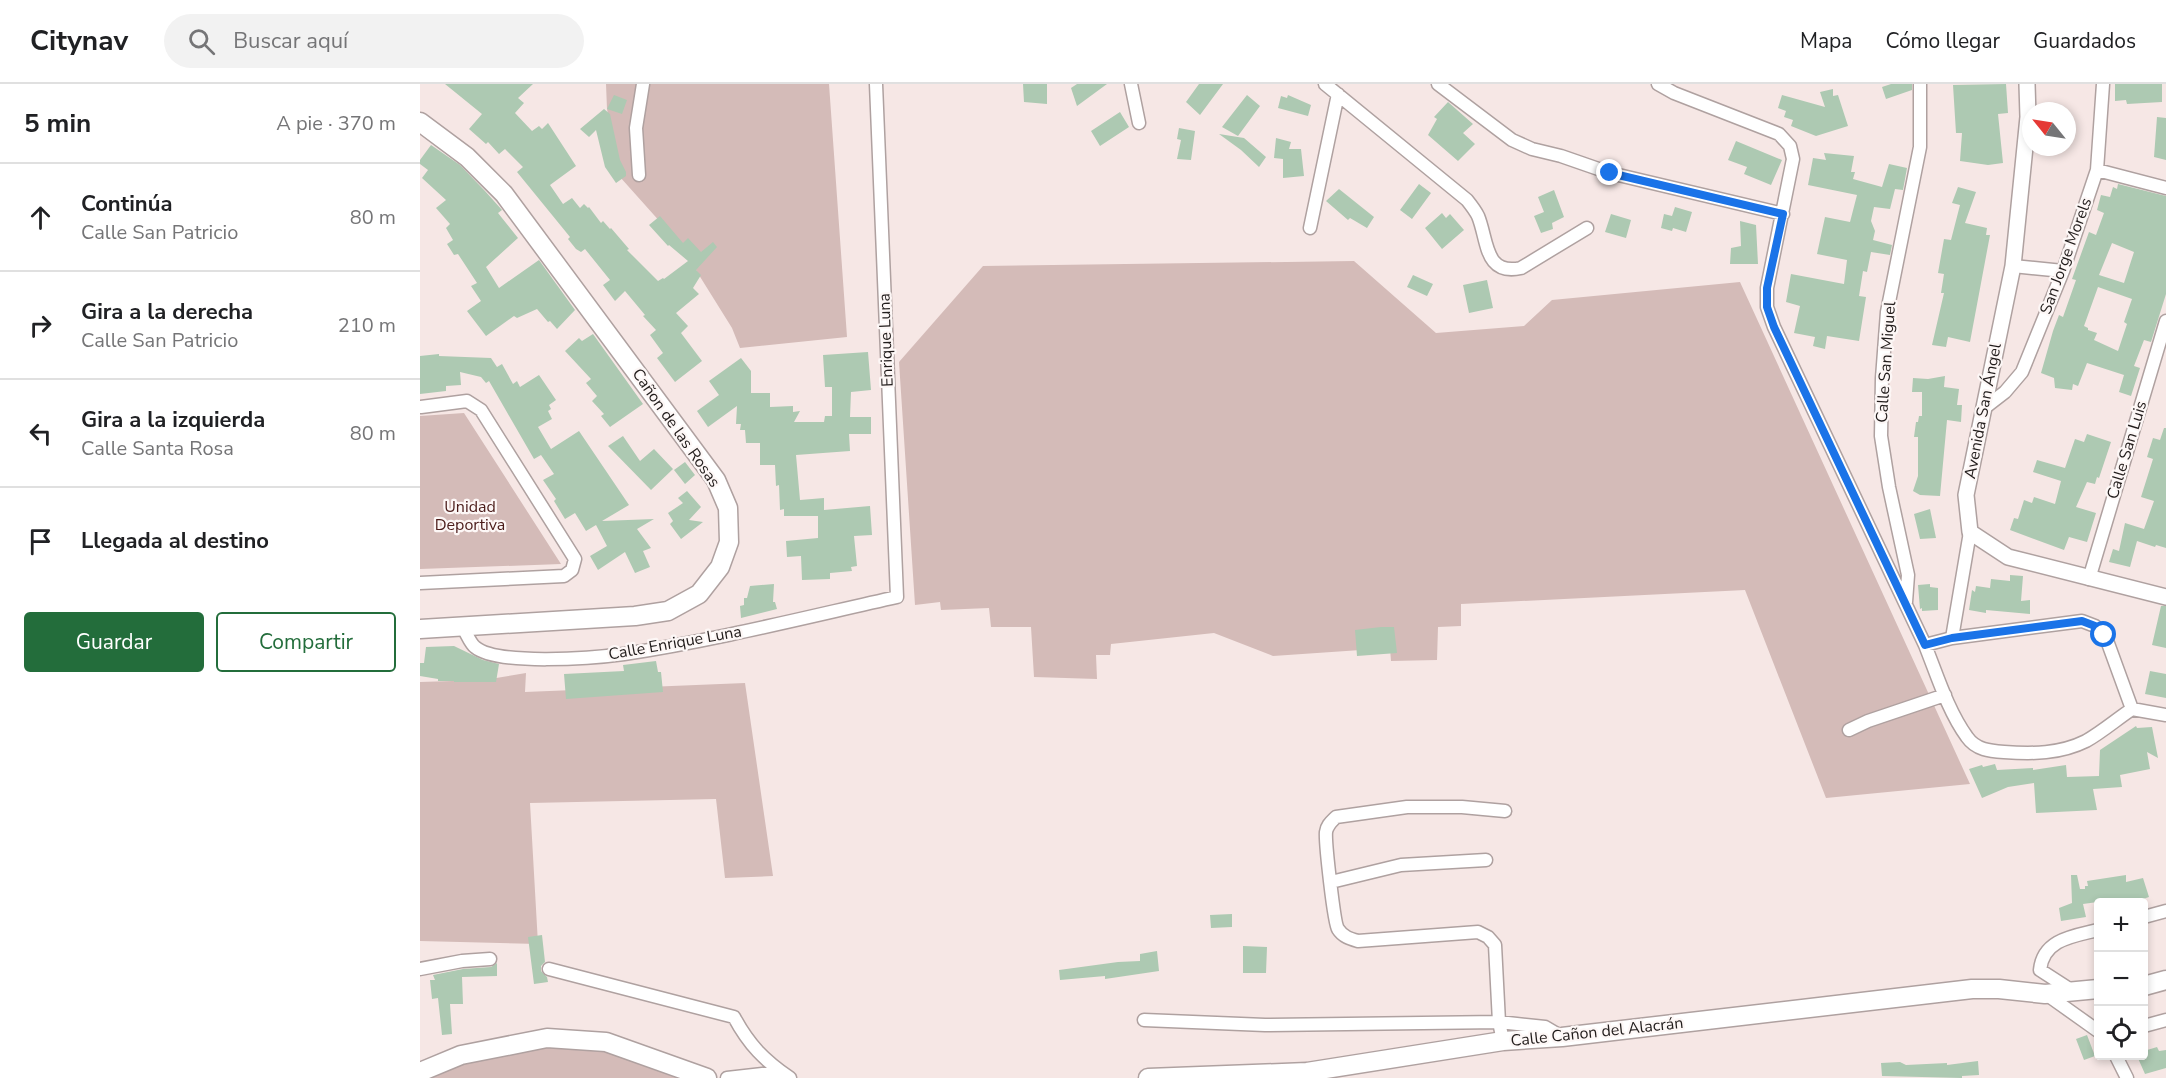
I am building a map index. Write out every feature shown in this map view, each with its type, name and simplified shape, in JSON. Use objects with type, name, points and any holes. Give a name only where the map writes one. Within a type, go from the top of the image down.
[{"type":"main road","name":"Cañon de las Rosas","points":[[420,122],[467,157],[504,194],[716,480],[728,508],[729,542],[720,567],[699,594],[668,611],[634,616],[420,629]]},
{"type":"main road","points":[[2148,985],[2166,980]]},
{"type":"main road","name":"Calle Cañon del Alacrán","points":[[1148,1078],[1307,1072],[1503,1041],[1562,1037],[1972,989],[1999,989],[2045,994],[2094,989]]},
{"type":"main road","points":[[420,1072],[461,1055],[547,1038],[606,1042],[707,1078]]},
{"type":"street","points":[[639,175],[636,128],[643,84]]},
{"type":"street","name":"Enrique Luna","points":[[876,84],[897,597]]},
{"type":"street","points":[[1131,84],[1139,123]]},
{"type":"street","points":[[1325,84],[1467,200],[1477,214],[1490,256],[1499,268],[1510,270],[1521,268],[1587,228]]},
{"type":"street","points":[[1438,84],[1512,140],[1532,149],[1561,156],[1610,173],[1783,214]]},
{"type":"street","points":[[1658,84],[1674,93],[1779,134],[1790,146],[1793,159],[1767,288],[1767,307],[1774,327],[1925,645],[1945,695],[1968,738],[1978,747],[1991,751],[2033,754],[2060,750],[2086,741],[2132,709],[2166,715]]},
{"type":"street","name":"Calle San Miguel","points":[[1906,604],[1908,575],[1889,487],[1881,436],[1882,378],[1887,312],[1920,147],[1920,84]]},
{"type":"street","name":"Avenida San Ángel","points":[[1970,532],[1966,495],[2013,266],[2028,117],[2027,84]]},
{"type":"street","name":"San Jorge Morels","points":[[1983,409],[2005,392],[2022,372],[2063,271],[2097,170],[2103,84]]},
{"type":"street","points":[[1310,228],[1338,94]]},
{"type":"street","points":[[2097,170],[2166,188]]},
{"type":"street","points":[[2013,266],[2063,271]]},
{"type":"street","name":"Calle San Luis","points":[[2089,579],[2166,321]]},
{"type":"street","points":[[420,583],[564,576],[572,570],[575,560],[481,410],[467,401],[421,407]]},
{"type":"street","points":[[1952,638],[1970,532],[2008,557],[2166,597]]},
{"type":"street","name":"Calle Enrique Luna","points":[[463,628],[476,647],[496,656],[535,659],[622,654],[763,627],[897,597]]},
{"type":"street","points":[[1925,645],[1952,638],[2082,621],[2095,626],[2104,635],[2132,709]]},
{"type":"street","points":[[1849,730],[1868,721],[1945,695]]},
{"type":"street","points":[[1503,1041],[1499,1022],[1495,945],[1488,937],[1478,932],[1358,940],[1348,938],[1338,929],[1326,832],[1329,823],[1336,817],[1407,807],[1505,810]]},
{"type":"street","points":[[1331,882],[1401,865],[1485,860]]},
{"type":"street","points":[[2148,916],[2166,911]]},
{"type":"street","points":[[2071,990],[2040,970],[2041,962],[2047,951],[2059,941],[2094,931]]},
{"type":"street","points":[[420,969],[462,961],[490,959]]},
{"type":"street","points":[[549,969],[734,1017],[747,1041],[766,1061],[785,1075]]},
{"type":"street","points":[[2045,994],[2094,1028]]},
{"type":"street","points":[[1144,1020],[1265,1025],[1499,1022],[1545,1027],[1562,1037]]},
{"type":"street","points":[[2148,1025],[2166,1020]]},
{"type":"street","points":[[2118,1060],[2127,1078]]},
{"type":"street","points":[[727,1078],[785,1075]]},
{"type":"green space","points":[[606,84],[829,84],[847,337],[740,348],[732,328],[679,243],[620,177],[607,109]]},
{"type":"green space","points":[[1354,261],[1436,333],[1524,326],[1552,300],[1740,282],[1970,784],[1826,798],[1745,590],[1461,604],[1461,626],[1438,627],[1437,660],[1391,661],[1390,648],[1273,656],[1214,633],[1111,644],[1110,655],[1096,655],[1097,679],[1034,677],[1031,627],[991,627],[989,608],[941,610],[940,602],[915,605],[899,362],[983,266]]},
{"type":"green space","name":"Unidad Deportiva","points":[[464,413],[561,564],[420,569],[420,416]]},
{"type":"green space","points":[[526,673],[525,692],[745,683],[773,876],[725,878],[716,799],[530,803],[538,944],[420,941],[420,682],[484,680]]},
{"type":"green space","points":[[547,1038],[606,1042],[707,1078],[420,1078],[420,1072]]},
{"type":"building","points":[[445,84],[533,84],[518,98],[524,103],[515,113],[532,131],[539,126],[542,129],[548,123],[576,166],[550,185],[563,204],[572,198],[580,208],[584,204],[589,207],[601,223],[603,221],[611,228],[629,249],[627,250],[658,281],[688,261],[668,246],[649,225],[660,216],[683,243],[688,238],[701,252],[713,242],[717,247],[696,270],[701,275],[693,288],[699,294],[676,313],[688,326],[681,333],[702,361],[675,382],[657,358],[663,353],[650,335],[656,330],[643,316],[645,315],[625,291],[615,301],[603,285],[610,280],[585,249],[581,252],[576,249],[568,239],[570,237],[517,172],[523,167],[505,149],[499,154],[488,142],[486,144],[469,129],[482,114]]},
{"type":"building","points":[[1023,84],[1047,84],[1047,104],[1024,102]]},
{"type":"building","points":[[1077,84],[1107,84],[1077,106],[1071,88]]},
{"type":"building","points":[[1199,84],[1223,84],[1200,115],[1186,102]]},
{"type":"building","points":[[1891,84],[1912,84],[1912,90],[1886,99],[1882,87]]},
{"type":"building","points":[[2006,84],[2008,113],[1998,114],[2003,163],[1988,165],[1960,161],[1962,133],[1956,133],[1953,85]]},
{"type":"building","points":[[2115,84],[2162,84],[2162,102],[2127,104],[2126,100],[2115,101]]},
{"type":"building","points":[[1833,89],[1833,96],[1838,95],[1848,126],[1816,136],[1791,126],[1793,120],[1784,117],[1786,111],[1778,108],[1782,95],[1825,107],[1820,92]]},
{"type":"building","points":[[614,95],[627,100],[622,114],[607,109]]},
{"type":"building","points":[[1247,95],[1260,106],[1238,136],[1222,127]]},
{"type":"building","points":[[1288,95],[1311,105],[1308,116],[1278,108],[1281,96],[1287,98]]},
{"type":"building","points":[[1448,102],[1473,124],[1463,133],[1475,144],[1458,161],[1428,135],[1437,119],[1434,117]]},
{"type":"building","points":[[604,109],[610,114],[620,160],[626,172],[626,176],[616,183],[605,167],[596,130],[589,137],[580,129]]},
{"type":"building","points":[[1120,112],[1129,127],[1100,146],[1091,131]]},
{"type":"building","points":[[2157,117],[2166,118],[2166,160],[2154,157]]},
{"type":"building","points":[[1179,128],[1195,131],[1191,160],[1177,159],[1181,140],[1177,139]]},
{"type":"building","points":[[1219,134],[1244,138],[1266,157],[1259,167]]},
{"type":"building","points":[[1276,138],[1291,142],[1289,149],[1301,149],[1304,176],[1283,178],[1283,159],[1274,158]]},
{"type":"building","points":[[1736,141],[1782,160],[1771,185],[1744,174],[1747,167],[1728,160]]},
{"type":"building","points":[[431,145],[460,165],[485,191],[502,210],[498,213],[518,238],[486,267],[499,288],[539,260],[575,310],[557,329],[537,309],[517,318],[514,316],[486,336],[467,311],[481,301],[471,286],[477,283],[458,254],[454,255],[447,244],[453,240],[446,228],[450,224],[436,208],[446,200],[422,178],[428,170],[420,164],[420,160]]},
{"type":"building","points":[[1824,153],[1854,156],[1851,172],[1855,172],[1853,179],[1882,187],[1889,164],[1907,168],[1903,190],[1895,189],[1890,209],[1874,207],[1871,221],[1875,231],[1873,240],[1892,245],[1890,255],[1871,252],[1867,272],[1863,271],[1859,296],[1866,297],[1859,341],[1827,336],[1825,349],[1813,346],[1815,337],[1794,333],[1800,306],[1786,302],[1791,274],[1844,284],[1847,260],[1817,254],[1825,217],[1850,222],[1857,195],[1808,185],[1813,158],[1826,160]]},
{"type":"building","points":[[1419,184],[1431,193],[1412,219],[1400,210]]},
{"type":"building","points":[[2118,184],[2166,196],[2166,294],[2151,342],[2144,340],[2134,366],[2140,368],[2131,396],[2119,392],[2124,375],[2087,363],[2078,386],[2073,384],[2072,390],[2055,388],[2054,378],[2041,373],[2053,331],[2059,315],[2063,317],[2076,280],[2072,279],[2089,232],[2096,235],[2104,213],[2097,210],[2101,195],[2110,197],[2113,187],[2117,189]],"holes":[[[2112,243],[2134,252],[2124,283],[2099,275]],[[2098,287],[2132,299],[2118,351],[2094,340],[2097,333],[2084,326]]]},
{"type":"building","points":[[1958,187],[1976,192],[1965,223],[1987,228],[1986,235],[1990,235],[1970,342],[1948,337],[1946,347],[1932,345],[1944,293],[1941,293],[1944,274],[1938,273],[1944,239],[1951,240],[1960,205],[1952,203]]},
{"type":"building","points":[[1339,189],[1374,217],[1367,228],[1350,218],[1348,220],[1326,201]]},
{"type":"building","points":[[1554,190],[1564,217],[1552,223],[1553,229],[1541,233],[1534,216],[1544,212],[1538,197]]},
{"type":"building","points":[[1675,207],[1692,212],[1686,232],[1673,228],[1672,231],[1661,228],[1664,214],[1672,216]]},
{"type":"building","points":[[1442,213],[1446,218],[1450,214],[1464,230],[1442,249],[1425,228]]},
{"type":"building","points":[[1611,214],[1631,220],[1626,238],[1605,232]]},
{"type":"building","points":[[1740,221],[1756,225],[1758,264],[1730,264],[1731,248],[1741,246]]},
{"type":"building","points":[[1413,275],[1433,284],[1427,296],[1407,287]]},
{"type":"building","points":[[1487,280],[1493,308],[1469,313],[1463,285]]},
{"type":"building","points":[[593,334],[643,404],[610,427],[601,416],[604,414],[592,401],[597,396],[586,383],[591,379],[565,351],[579,338],[582,341]]},
{"type":"building","points":[[868,352],[871,390],[851,392],[850,417],[871,417],[871,434],[849,434],[850,451],[796,455],[800,500],[824,498],[824,510],[870,506],[872,535],[854,536],[857,566],[851,567],[852,571],[830,573],[830,579],[802,580],[801,556],[787,557],[786,541],[818,538],[818,516],[784,516],[784,509],[780,510],[775,465],[760,465],[760,443],[746,443],[745,430],[740,430],[741,424],[736,424],[737,406],[708,427],[697,411],[719,395],[709,381],[741,358],[751,371],[751,393],[770,393],[770,407],[793,406],[793,412],[800,411],[794,422],[824,422],[825,416],[832,416],[832,387],[825,387],[823,355]]},
{"type":"building","points":[[439,354],[439,356],[491,358],[497,367],[502,364],[513,384],[517,381],[520,387],[539,375],[556,400],[549,405],[551,409],[548,411],[552,419],[538,427],[551,449],[579,431],[629,505],[602,521],[654,519],[637,529],[651,548],[643,551],[650,567],[635,573],[625,552],[598,570],[590,556],[607,546],[596,525],[586,531],[575,513],[565,519],[554,501],[556,499],[543,480],[554,474],[541,455],[534,459],[489,381],[486,383],[481,377],[460,372],[461,385],[446,386],[446,391],[420,394],[420,356]]},
{"type":"building","points":[[1945,376],[1944,387],[1959,389],[1957,405],[1962,405],[1961,422],[1947,420],[1940,496],[1920,495],[1913,491],[1918,476],[1918,437],[1914,437],[1916,422],[1919,416],[1922,416],[1922,392],[1912,392],[1913,378],[1928,379]]},
{"type":"building","points":[[2166,428],[2166,548],[2137,541],[2130,567],[2109,562],[2113,549],[2119,551],[2125,523],[2144,529],[2154,501],[2141,497],[2153,459],[2147,457],[2153,438],[2160,440]]},
{"type":"building","points":[[2087,434],[2111,442],[2099,478],[2097,477],[2095,484],[2087,482],[2076,507],[2096,513],[2087,542],[2069,537],[2064,550],[2010,530],[2014,518],[2018,519],[2024,500],[2032,503],[2034,497],[2055,504],[2061,481],[2033,472],[2037,460],[2065,468],[2075,439],[2084,442]]},
{"type":"building","points":[[623,436],[640,461],[654,449],[673,469],[651,490],[608,446]]},
{"type":"building","points":[[685,462],[695,475],[685,484],[674,470]]},
{"type":"building","points":[[687,491],[701,507],[689,520],[703,522],[681,539],[670,524],[673,521],[668,513],[683,503],[678,498]]},
{"type":"building","points":[[1930,509],[1936,538],[1920,539],[1914,514]]},
{"type":"building","points":[[2010,575],[2023,576],[2021,601],[2030,600],[2030,614],[1986,610],[1986,613],[1969,610],[1972,590],[1975,592],[1976,586],[1990,588],[1991,579],[2010,581]]},
{"type":"building","points":[[774,584],[773,602],[777,609],[741,618],[740,606],[744,605],[744,598],[747,598],[750,586]]},
{"type":"building","points":[[1930,584],[1930,587],[1938,588],[1938,610],[1922,611],[1918,585]]},
{"type":"building","points":[[2161,606],[2166,606],[2166,648],[2152,645]]},
{"type":"building","points":[[1394,627],[1397,653],[1357,656],[1355,630]]},
{"type":"building","points":[[454,646],[483,660],[499,664],[496,682],[438,681],[438,679],[420,676],[420,663],[424,663],[426,647]]},
{"type":"building","points":[[656,661],[658,672],[661,672],[663,692],[566,699],[564,674],[624,671],[623,665]]},
{"type":"building","points":[[2150,671],[2166,674],[2166,698],[2145,694]]},
{"type":"building","points":[[2136,726],[2137,728],[2152,727],[2158,758],[2147,752],[2150,769],[2120,775],[2122,787],[2093,789],[2097,810],[2036,813],[2034,783],[2008,787],[1982,798],[1969,769],[1995,764],[1997,770],[2033,768],[2033,770],[2066,765],[2067,777],[2099,776],[2100,750]]},
{"type":"building","points":[[2071,875],[2077,875],[2080,889],[2088,886],[2087,881],[2126,875],[2126,882],[2143,878],[2149,897],[2094,898],[2094,902],[2083,904],[2086,917],[2061,921],[2059,908],[2072,903]]},
{"type":"building","points":[[1232,914],[1232,927],[1211,928],[1210,915]]},
{"type":"building","points":[[542,935],[545,962],[541,966],[541,971],[547,977],[548,982],[534,984],[528,937]]},
{"type":"building","points":[[1243,946],[1267,947],[1266,973],[1243,973]]},
{"type":"building","points":[[1157,951],[1159,971],[1105,979],[1105,976],[1060,980],[1059,970],[1140,961],[1140,954]]},
{"type":"building","points":[[497,963],[497,976],[462,977],[463,1004],[450,1004],[452,1034],[442,1035],[438,998],[432,999],[430,980],[435,980],[433,975],[463,969],[491,967]]},
{"type":"building","points":[[2087,1035],[2094,1056],[2084,1060],[2076,1039]]},
{"type":"building","points":[[2157,1047],[2159,1051],[2166,1050],[2166,1068],[2145,1074],[2139,1060],[2148,1060],[2148,1050]]},
{"type":"building","points":[[1978,1061],[1979,1075],[1962,1076],[1962,1078],[1882,1076],[1881,1063],[1900,1062],[1906,1065],[1947,1063],[1947,1065]]},
{"type":"route","points":[[1610,173],[1783,214],[1767,288],[1767,307],[1774,327],[1925,645],[1952,638],[2082,621],[2095,626],[2104,635]]}]
